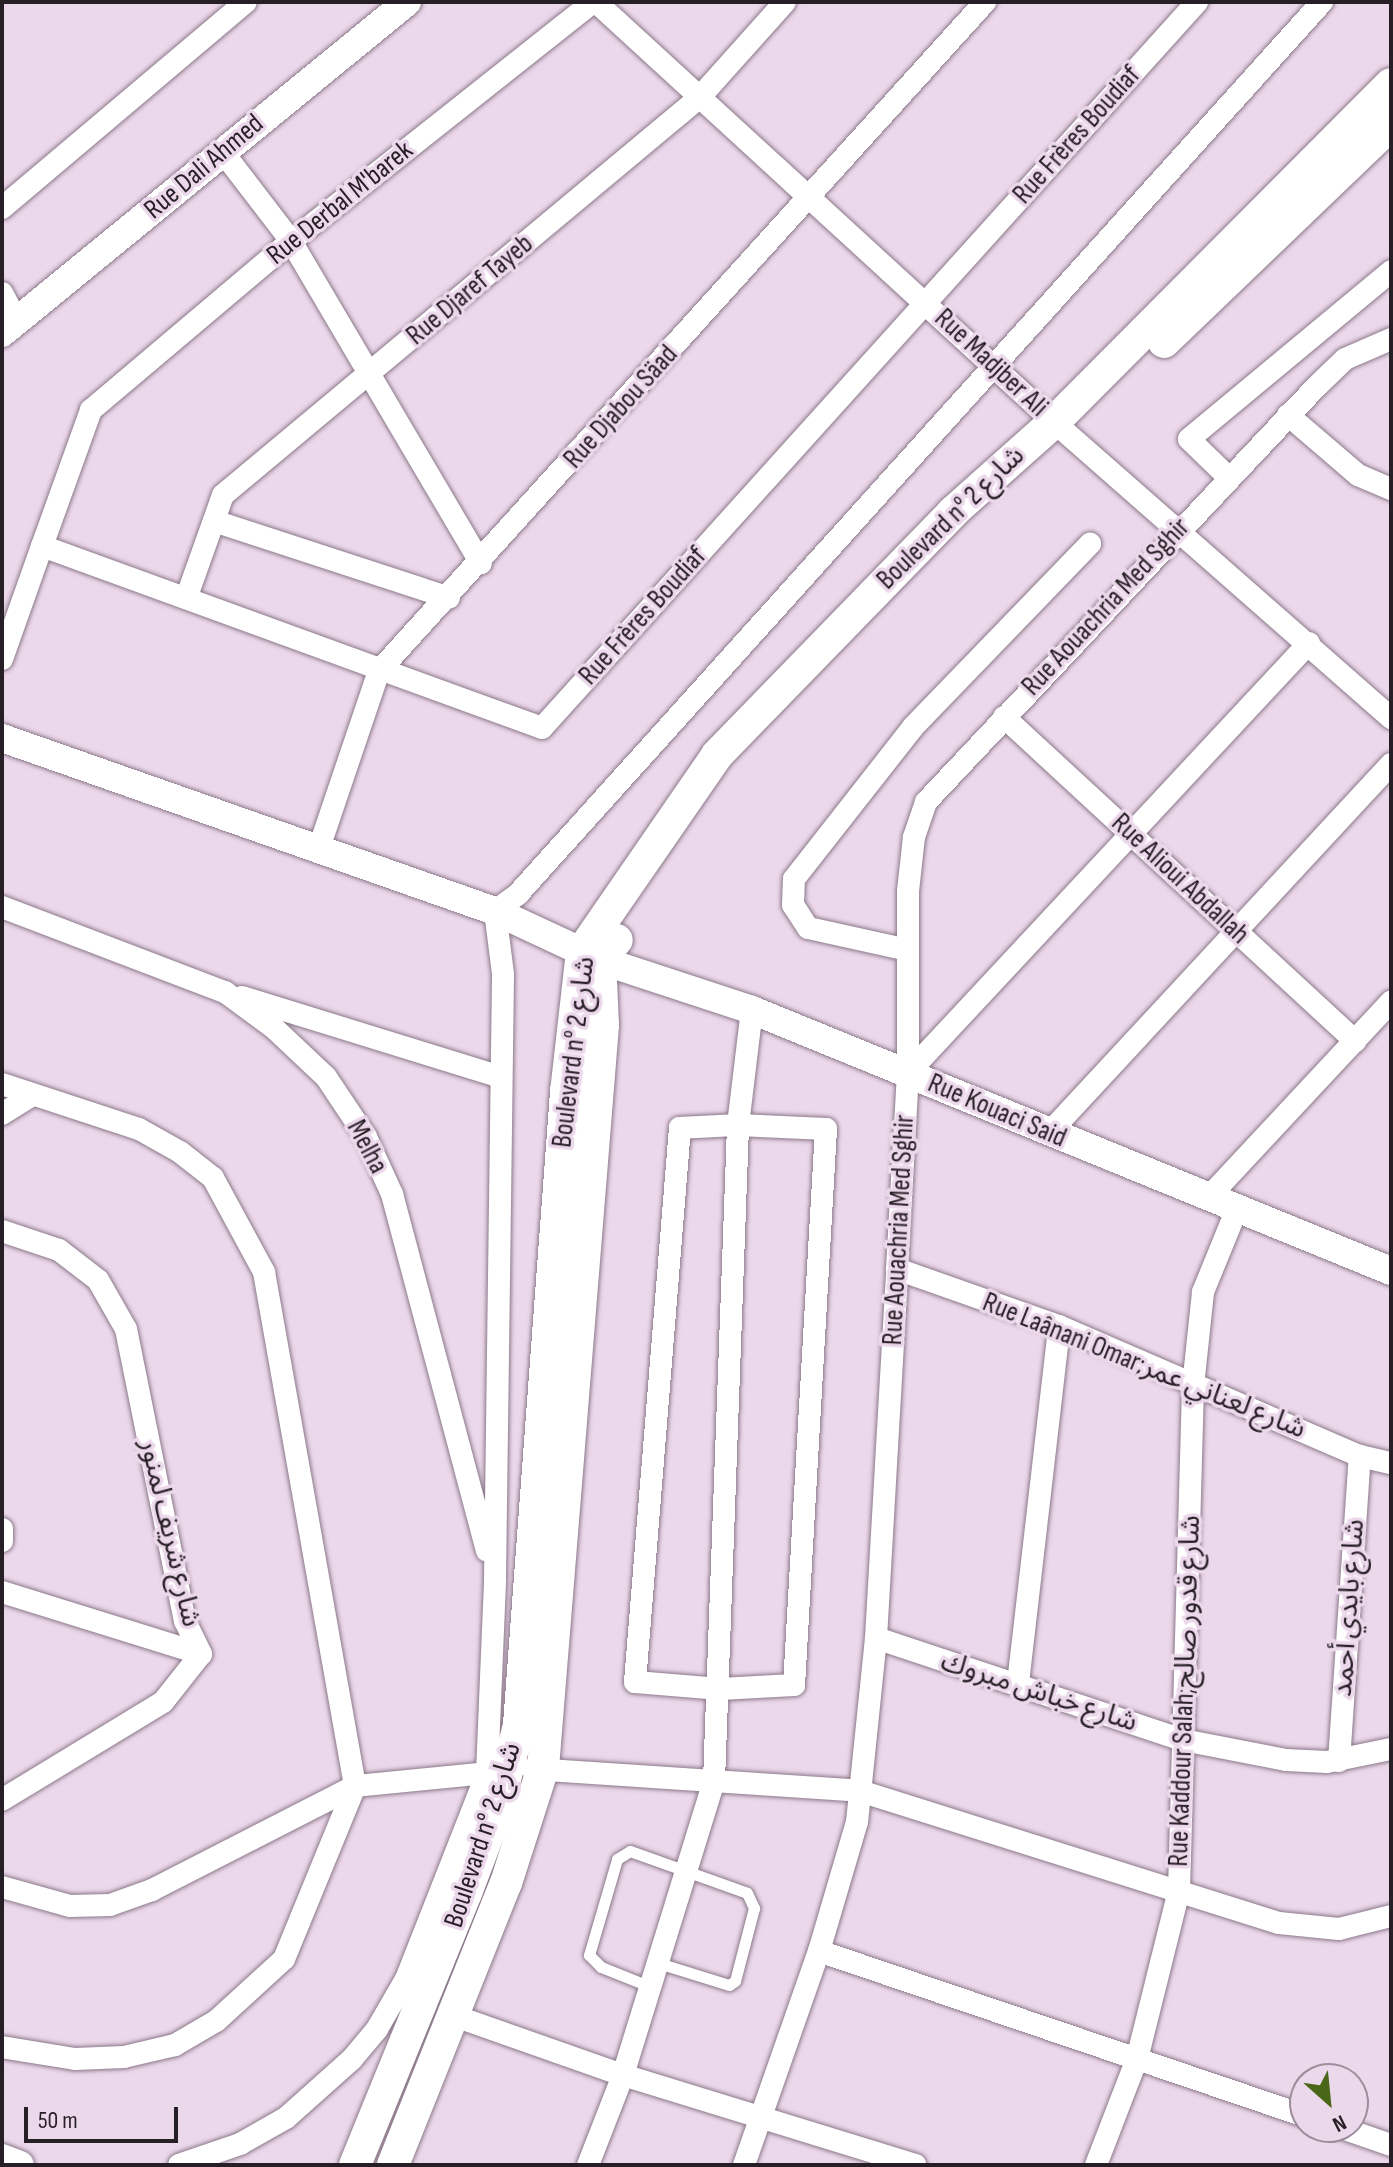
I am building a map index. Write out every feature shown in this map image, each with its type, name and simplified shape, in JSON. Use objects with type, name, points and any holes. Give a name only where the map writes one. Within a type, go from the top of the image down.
[{"type":"main road","name":"Boulevard n° شارع 2","points":[[1061,427],[1391,84]]},
{"type":"main road","name":"Boulevard n° شارع 2","points":[[355,2165],[466,1893],[496,1772],[519,1725],[566,1092],[591,955],[717,755],[953,512],[1061,427],[1391,124]]},
{"type":"main road","name":"Boulevard n° شارع 2","points":[[393,2165],[506,1883],[543,1768],[603,1025],[591,955]]},
{"type":"street","points":[[2,208],[246,2]]},
{"type":"street","name":"Rue Dali Ahmed","points":[[10,327],[407,2]]},
{"type":"street","name":"Rue Madjber Ali","points":[[595,2],[1061,427],[1391,718]]},
{"type":"street","name":"Rue Derbal M'barek","points":[[42,546],[91,410],[291,241],[595,2]]},
{"type":"street","name":"Rue Djaref Tayeb","points":[[187,596],[223,495],[700,97],[785,2]]},
{"type":"street","name":"Rue Djabou Säad","points":[[319,848],[379,671],[481,563],[985,2]]},
{"type":"street","name":"Rue Frères Boudiaf","points":[[42,546],[187,596],[379,671],[542,728],[1197,2]]},
{"type":"street","points":[[179,2165],[240,2144],[286,2118],[352,2059],[377,2029],[406,1979],[496,1772],[495,1579],[503,974],[495,911],[518,894],[992,363],[1322,2]]},
{"type":"street","points":[[222,151],[291,241],[481,563]]},
{"type":"street","points":[[1228,477],[1189,439],[1391,271]]},
{"type":"street","points":[[2,293],[10,327]]},
{"type":"street","name":"Rue Aouachria Med Sghir","points":[[744,2165],[758,2117],[819,1951],[857,1822],[876,1638],[908,1073],[908,950],[914,837],[926,802],[1288,415],[1345,359],[1391,339]]},
{"type":"street","points":[[1288,415],[1358,475],[1391,489]]},
{"type":"street","points":[[214,521],[449,598]]},
{"type":"street","points":[[908,950],[808,928],[793,905],[794,879],[913,727],[1090,544]]},
{"type":"street","points":[[2,659],[42,546]]},
{"type":"street","points":[[908,1073],[1309,643]]},
{"type":"street","name":"Rue Alioui Abdallah","points":[[1004,717],[1355,1041]]},
{"type":"street","name":"Rue Kouaci Said","points":[[2,738],[495,911],[591,955],[752,1010],[1236,1211],[1391,1271]]},
{"type":"street","points":[[1049,1133],[1391,764]]},
{"type":"street","name":"Melha","points":[[2,907],[225,992],[274,1028],[326,1077],[366,1137],[392,1194],[495,1579]]},
{"type":"street","points":[[225,992],[500,1077]]},
{"type":"street","points":[[1207,1199],[1391,1002]]},
{"type":"street","points":[[588,2165],[623,2075],[714,1781],[720,1689],[738,1125],[752,1010]]},
{"type":"street","points":[[2,1084],[139,1129],[180,1152],[213,1178],[264,1272],[355,1786],[284,1959],[216,2021],[175,2045],[124,2057],[75,2059],[2,2047]]},
{"type":"street","points":[[2,1114],[32,1095]]},
{"type":"street","points":[[738,1125],[826,1129],[794,1685],[720,1689],[635,1682],[680,1128],[738,1125]]},
{"type":"street","name":"Rue Kaddour Salah;شارع قدور صالح","points":[[1096,2165],[1137,2059],[1179,1891],[1193,1386],[1203,1292],[1236,1211]]},
{"type":"street","name":"شارع شريف لمنور","points":[[2,1231],[59,1250],[98,1280],[126,1329],[185,1621],[201,1654],[163,1702],[2,1800]]},
{"type":"street","name":"Rue Laânani Omar;شارع لعناني عمر","points":[[897,1269],[1059,1326],[1360,1456],[1391,1463]]},
{"type":"street","points":[[1018,1683],[1059,1326]]},
{"type":"street","name":"شارع بايدي أحمد","points":[[1339,1761],[1360,1456]]},
{"type":"street","points":[[2,1529],[2,1541]]},
{"type":"street","points":[[2,1592],[201,1654]]},
{"type":"street","name":"شارع خباش مبروك","points":[[876,1638],[1183,1740],[1286,1760],[1339,1761],[1391,1749]]},
{"type":"street","points":[[2,1887],[70,1906],[110,1905],[152,1890],[355,1786],[543,1768],[860,1791],[1279,1923],[1339,1929],[1391,1916]]},
{"type":"street","points":[[819,1951],[1289,2111]]},
{"type":"street","points":[[455,2016],[623,2075],[915,2165]]},
{"type":"street","points":[[1369,2137],[1391,2145]]},
{"type":"street","points":[[2,2158],[20,2165]]},
{"type":"lane","points":[[651,1987],[601,1967],[589,1955],[617,1859],[630,1851],[686,1869],[752,1898],[754,1908],[738,1975],[729,1985],[658,1963]]}]
